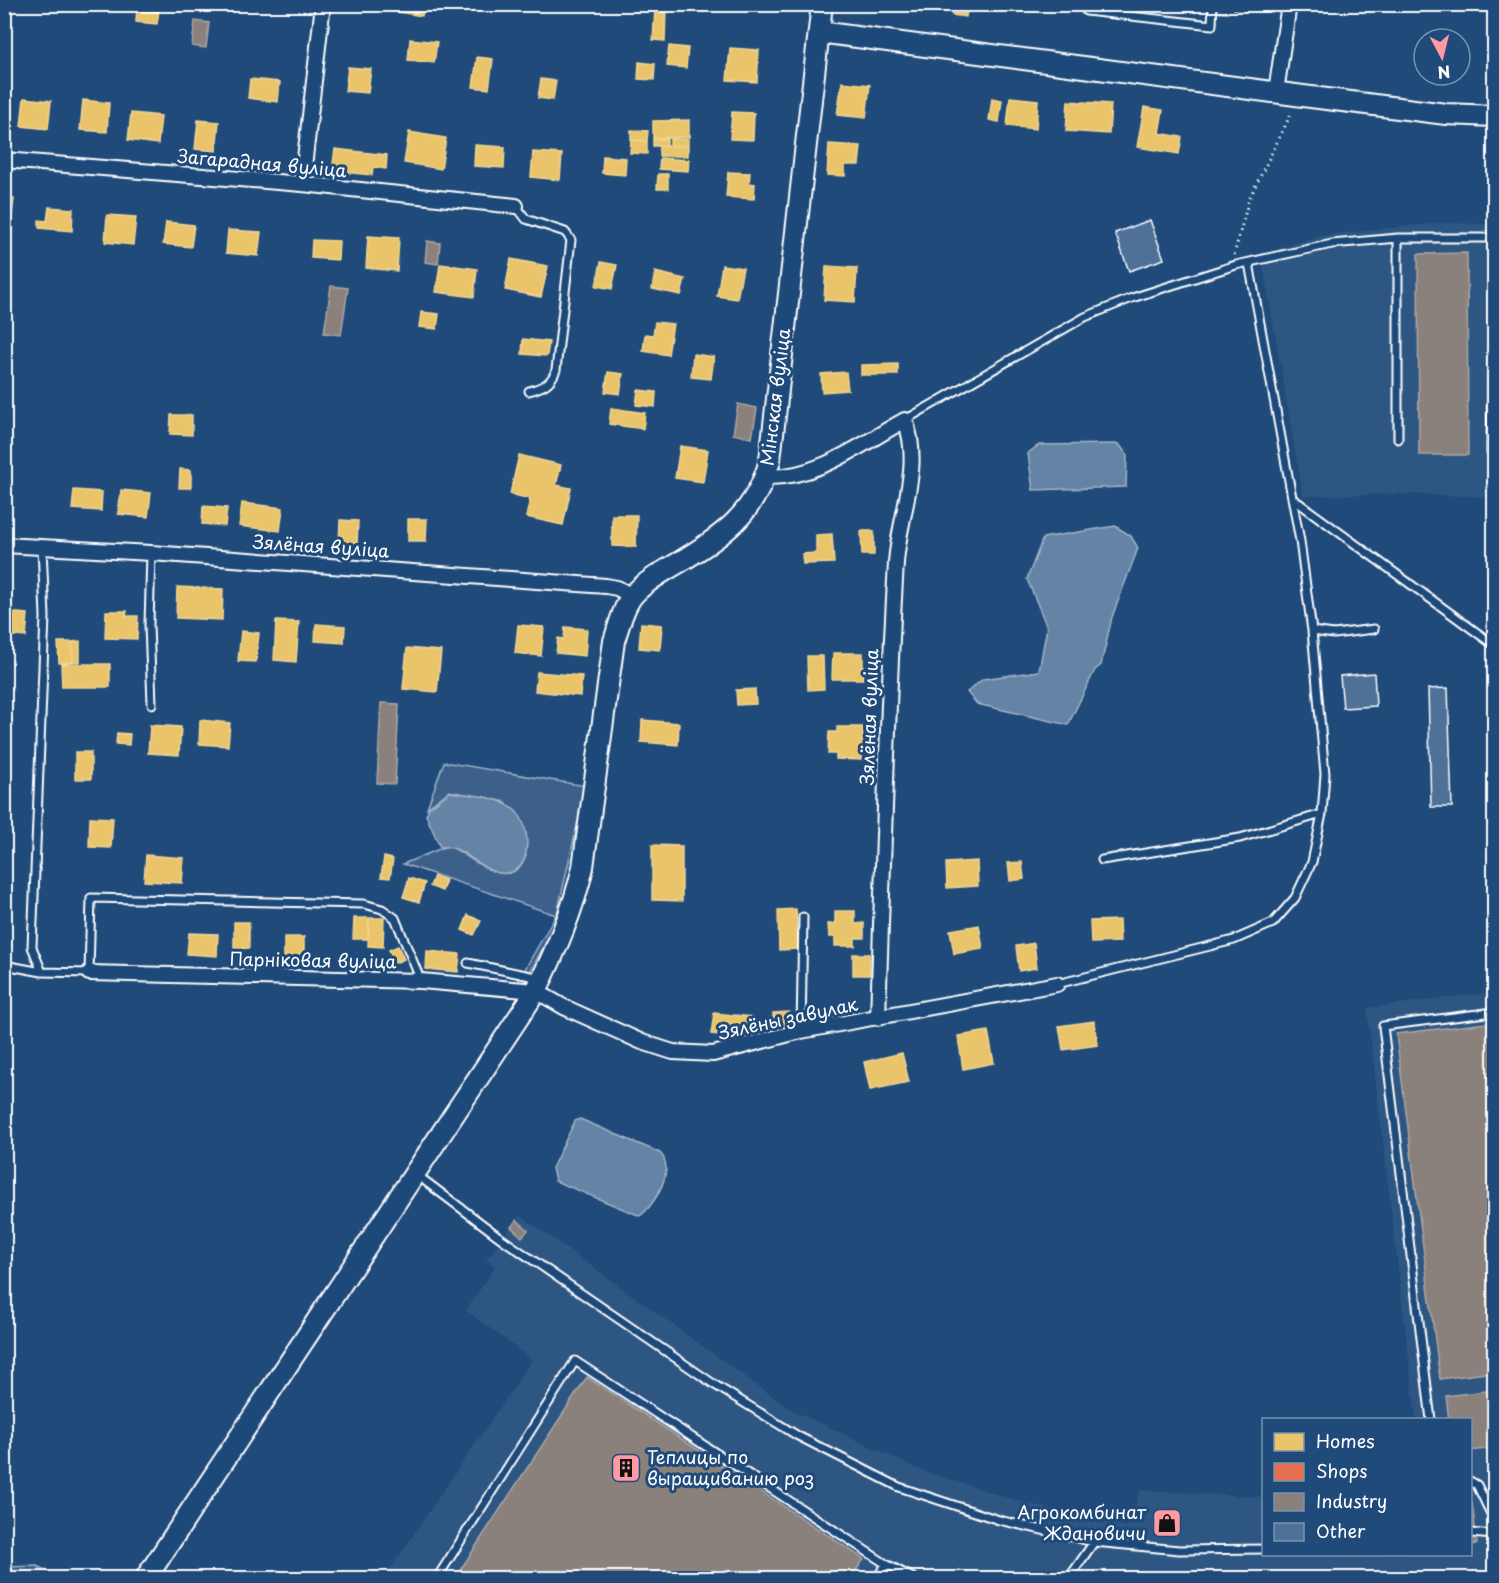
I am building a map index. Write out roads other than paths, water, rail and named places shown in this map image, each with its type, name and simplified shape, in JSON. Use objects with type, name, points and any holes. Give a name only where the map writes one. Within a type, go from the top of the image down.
[{"type":"street","points":[[302,184],[322,4]]},
{"type":"street","name":"Мінская вуліца","points":[[146,1578],[542,979],[575,901],[583,867],[614,641],[632,596],[654,577],[730,527],[747,511],[766,477],[770,460],[822,4]]},
{"type":"street","points":[[1276,92],[1289,4]]},
{"type":"street","points":[[819,32],[1303,96],[1446,114],[1494,117]]},
{"type":"street","name":"Загарадная вуліца","points":[[4,160],[302,184],[516,206]]},
{"type":"street","points":[[766,477],[787,478],[811,472],[905,420]]},
{"type":"street","name":"Зялёная вуліца","points":[[878,1018],[897,547],[913,453],[912,437],[905,420]]},
{"type":"street","name":"Зялёная вуліца","points":[[4,545],[151,553],[606,586],[617,588],[632,596]]},
{"type":"street","name":"Парніковая вуліца","points":[[89,974],[421,981],[542,979]]},
{"type":"street","name":"Зялёны завулак","points":[[542,979],[564,1007],[642,1042],[673,1052],[713,1054],[801,1031],[1057,984]]},
{"type":"lane","points":[[1087,4],[1086,11],[1212,25],[1213,4]]},
{"type":"lane","points":[[516,206],[526,219],[565,232],[571,240],[556,370],[553,378],[544,386],[529,391]]},
{"type":"lane","points":[[1398,238],[1398,439]]},
{"type":"lane","points":[[905,420],[1085,317],[1132,297],[1236,265],[1332,244],[1398,238],[1494,238],[1491,452]]},
{"type":"lane","points":[[1057,984],[1234,940],[1273,922],[1295,898],[1312,862],[1322,814],[1325,774],[1312,631],[1292,498],[1249,263]]},
{"type":"lane","points":[[1292,498],[1494,645]]},
{"type":"lane","points":[[42,547],[45,616],[32,947],[42,972]]},
{"type":"lane","points":[[151,553],[149,625],[152,704]]},
{"type":"lane","points":[[1312,631],[1334,634],[1374,629]]},
{"type":"lane","points":[[1102,860],[1240,838],[1322,814]]},
{"type":"lane","points":[[4,965],[42,972],[89,974],[92,898],[229,899],[364,904],[382,909],[394,918],[421,981]]},
{"type":"lane","points":[[801,1031],[803,917]]},
{"type":"lane","points":[[468,963],[542,979]]},
{"type":"lane","points":[[1431,1418],[1383,1026],[1494,1012]]},
{"type":"lane","points":[[415,1174],[512,1246],[715,1384],[798,1436],[899,1487],[999,1521],[1094,1542],[1179,1550],[1262,1549]]},
{"type":"lane","points":[[436,1578],[575,1361],[886,1564],[914,1578]]},
{"type":"lane","points":[[1472,1481],[1478,1485],[1494,1520]]},
{"type":"lane","points":[[1472,1533],[1494,1534]]},
{"type":"lane","points":[[1069,1578],[1094,1542]]},
{"type":"lane","points":[[877,1578],[886,1564]]},
{"type":"place","name":"Теплицы по выращиванию роз","points":[[626,1468]]},
{"type":"place","name":"Агрокомбинат Ждановичи","points":[[1167,1523]]}]
